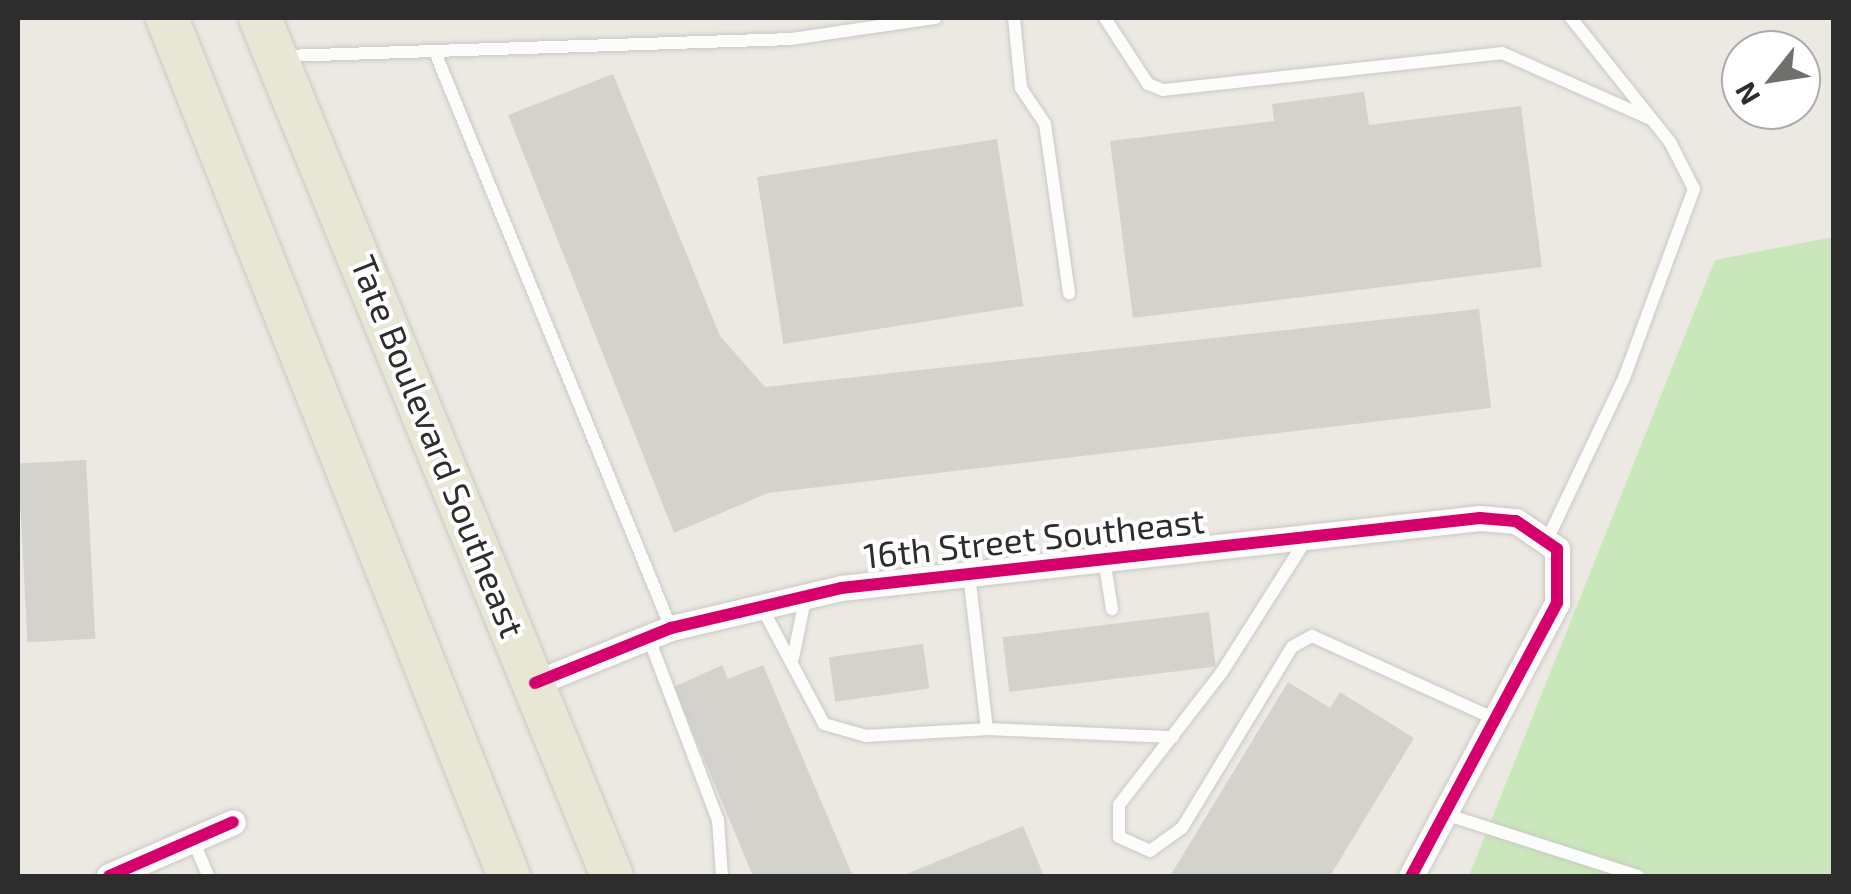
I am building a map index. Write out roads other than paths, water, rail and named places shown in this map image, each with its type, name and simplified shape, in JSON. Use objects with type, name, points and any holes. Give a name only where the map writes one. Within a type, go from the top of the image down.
[{"type":"main road","points":[[167,18],[509,876]]},
{"type":"main road","name":"Tate Boulevard Southeast","points":[[268,37],[536,682],[612,876]]},
{"type":"street","name":"16th Street Southeast","points":[[536,682],[660,632],[806,594],[1480,518],[1549,536]]},
{"type":"street","points":[[1411,876],[1557,603],[1562,572],[1549,536]]},
{"type":"street","points":[[108,876],[233,822]]},
{"type":"lane","points":[[268,37],[437,57],[791,39],[935,18]]},
{"type":"lane","points":[[1014,18],[1022,88],[1045,124],[1070,293]]},
{"type":"lane","points":[[1105,18],[1148,84],[1163,90],[1502,53],[1651,120]]},
{"type":"lane","points":[[1549,536],[1576,492],[1688,213],[1689,170],[1571,18]]},
{"type":"lane","points":[[437,57],[660,632],[718,820],[722,876]]},
{"type":"lane","points":[[1307,537],[1174,737],[1119,805],[1119,837],[1134,850],[1150,851],[1182,828],[1292,647],[1312,636],[1495,719]]},
{"type":"lane","points":[[1104,559],[1112,609]]},
{"type":"lane","points":[[970,574],[987,729]]},
{"type":"lane","points":[[793,658],[806,594]]},
{"type":"lane","points":[[760,604],[793,658],[813,708],[843,733],[987,729],[1174,737]]},
{"type":"lane","points":[[1445,814],[1638,876]]},
{"type":"lane","points":[[193,840],[208,876]]}]
